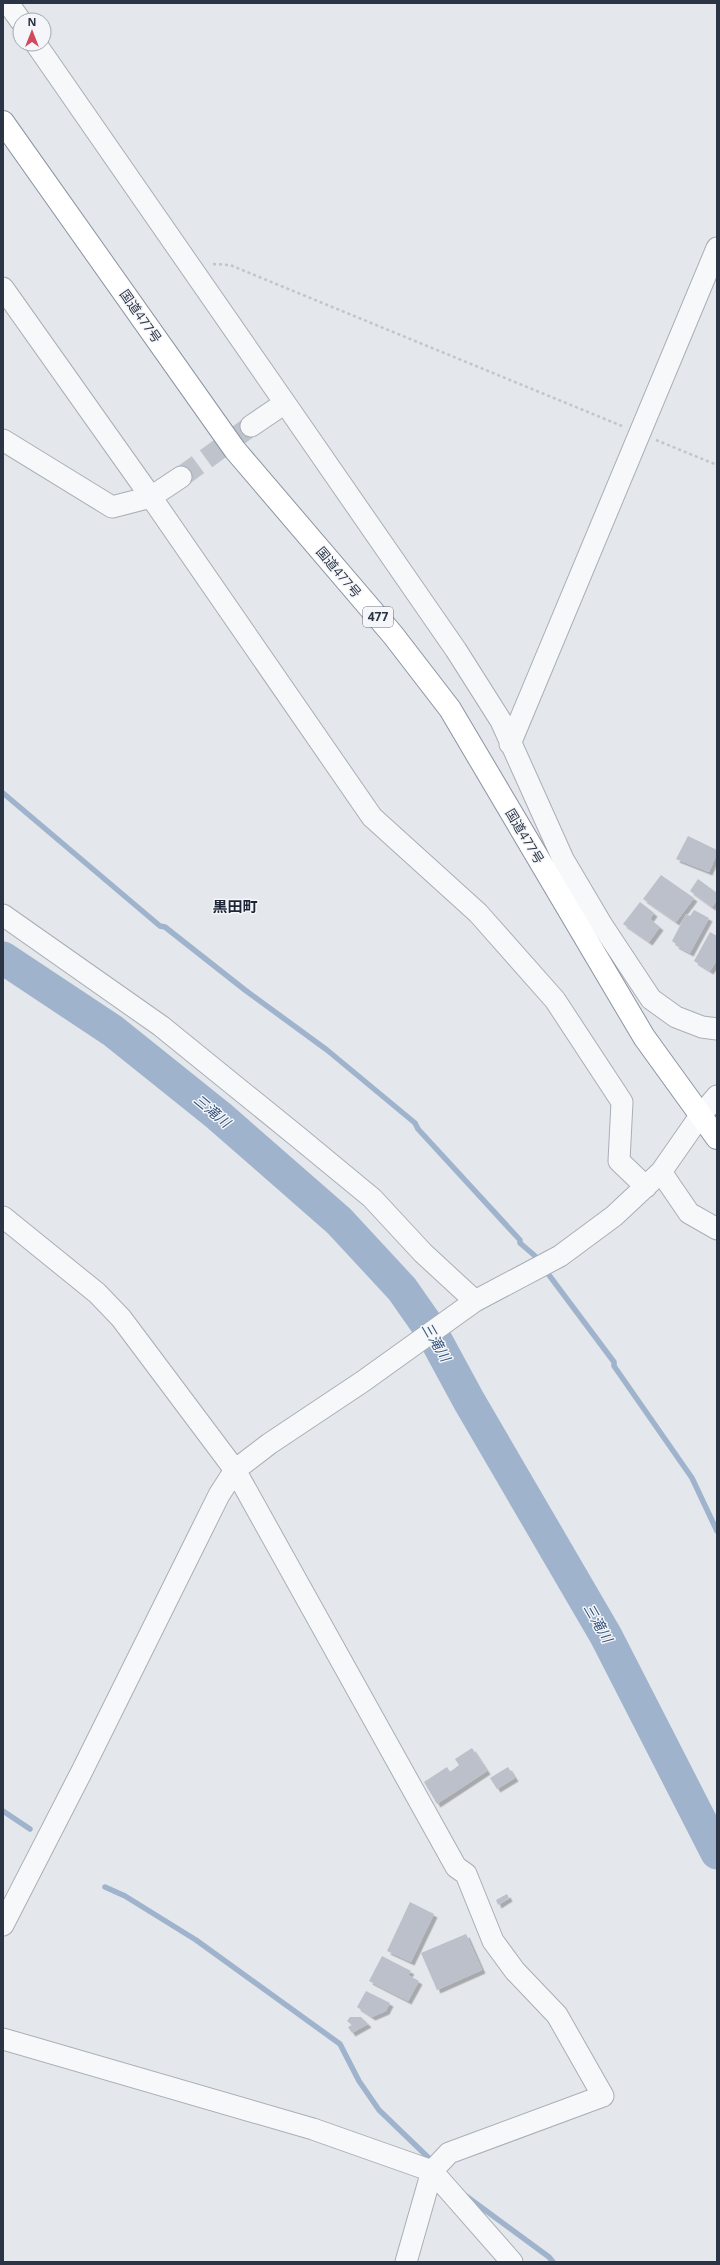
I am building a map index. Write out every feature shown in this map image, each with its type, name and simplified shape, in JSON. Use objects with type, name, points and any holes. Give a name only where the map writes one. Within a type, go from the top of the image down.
[{"type":"highway","name":"国道477号","points":[[3,122],[235,450],[393,635],[450,709],[644,1037],[717,1138]]},
{"type":"street","points":[[8,3],[14,12]]},
{"type":"street","points":[[42,52],[456,650],[501,720],[510,744],[563,859],[602,925],[651,999],[676,1018],[717,1029]]},
{"type":"street","points":[[510,744],[717,248]]},
{"type":"street","points":[[3,288],[151,497],[372,817],[478,913],[555,1000],[622,1102],[619,1161],[646,1187]]},
{"type":"street","points":[[250,426],[285,403]]},
{"type":"street","points":[[3,440],[112,507],[151,497],[181,477]]},
{"type":"street","points":[[3,915],[160,1026],[372,1198],[472,1304]]},
{"type":"street","points":[[3,1925],[79,1778],[219,1495],[235,1470],[269,1444],[362,1382],[472,1304],[560,1256],[614,1216],[660,1172],[700,1116],[717,1096]]},
{"type":"street","points":[[660,1172],[689,1213],[717,1229]]},
{"type":"street","points":[[3,1217],[97,1293],[121,1318],[235,1470],[456,1867],[466,1874],[493,1941],[515,1971],[557,2015],[603,2096],[449,2153],[436,2166],[406,2262]]},
{"type":"street","points":[[3,2039],[436,2166],[512,2262]]},
{"type":"path","points":[[188,263],[230,265],[717,465]]},
{"type":"building","points":[[688,836],[717,850],[717,854],[709,872],[676,859]]},
{"type":"building","points":[[661,875],[694,898],[676,922],[643,899]]},
{"type":"building","points":[[698,879],[717,893],[717,900],[712,907],[690,891]]},
{"type":"building","points":[[640,902],[654,913],[650,919],[660,927],[649,942],[623,924]]},
{"type":"building","points":[[694,910],[709,918],[690,953],[675,945],[676,944],[672,941],[686,914],[690,916]]},
{"type":"building","points":[[710,932],[717,936],[717,960],[710,971],[694,961]]},
{"type":"building","points":[[472,1748],[487,1771],[437,1804],[424,1782],[447,1767],[450,1772],[459,1765],[455,1759]]},
{"type":"building","points":[[508,1767],[515,1778],[497,1789],[490,1778]]},
{"type":"building","points":[[507,1894],[509,1898],[498,1905],[496,1900]]},
{"type":"building","points":[[410,1902],[434,1914],[411,1962],[387,1951]]},
{"type":"building","points":[[466,1934],[482,1970],[437,1990],[421,1953]]},
{"type":"building","points":[[382,1956],[411,1971],[408,1975],[419,1981],[408,2001],[369,1981]]},
{"type":"building","points":[[366,1991],[390,2003],[386,2011],[372,2017],[357,2007]]},
{"type":"building","points":[[350,2017],[361,2017],[368,2024],[352,2033],[348,2027],[352,2025],[347,2021]]},
{"type":"waterway","points":[[3,793],[160,926],[165,927],[245,990],[327,1050],[415,1123],[418,1129],[520,1240],[520,1243],[534,1255],[614,1362],[614,1366],[692,1478],[717,1531]]},
{"type":"waterway","name":"三滝川","points":[[3,958],[113,1031],[219,1116],[339,1221],[402,1289],[430,1329],[469,1401],[606,1636],[717,1853]]},
{"type":"waterway","points":[[3,1811],[30,1829]]},
{"type":"waterway","points":[[105,1887],[125,1896],[196,1940],[340,2044],[359,2081],[379,2110],[434,2163]]},
{"type":"waterway","points":[[466,2196],[549,2257],[553,2262]]},
{"type":"tunnel","points":[[181,477],[251,426]]},
{"type":"district","name":"黒田町","points":[[235,907]]}]
